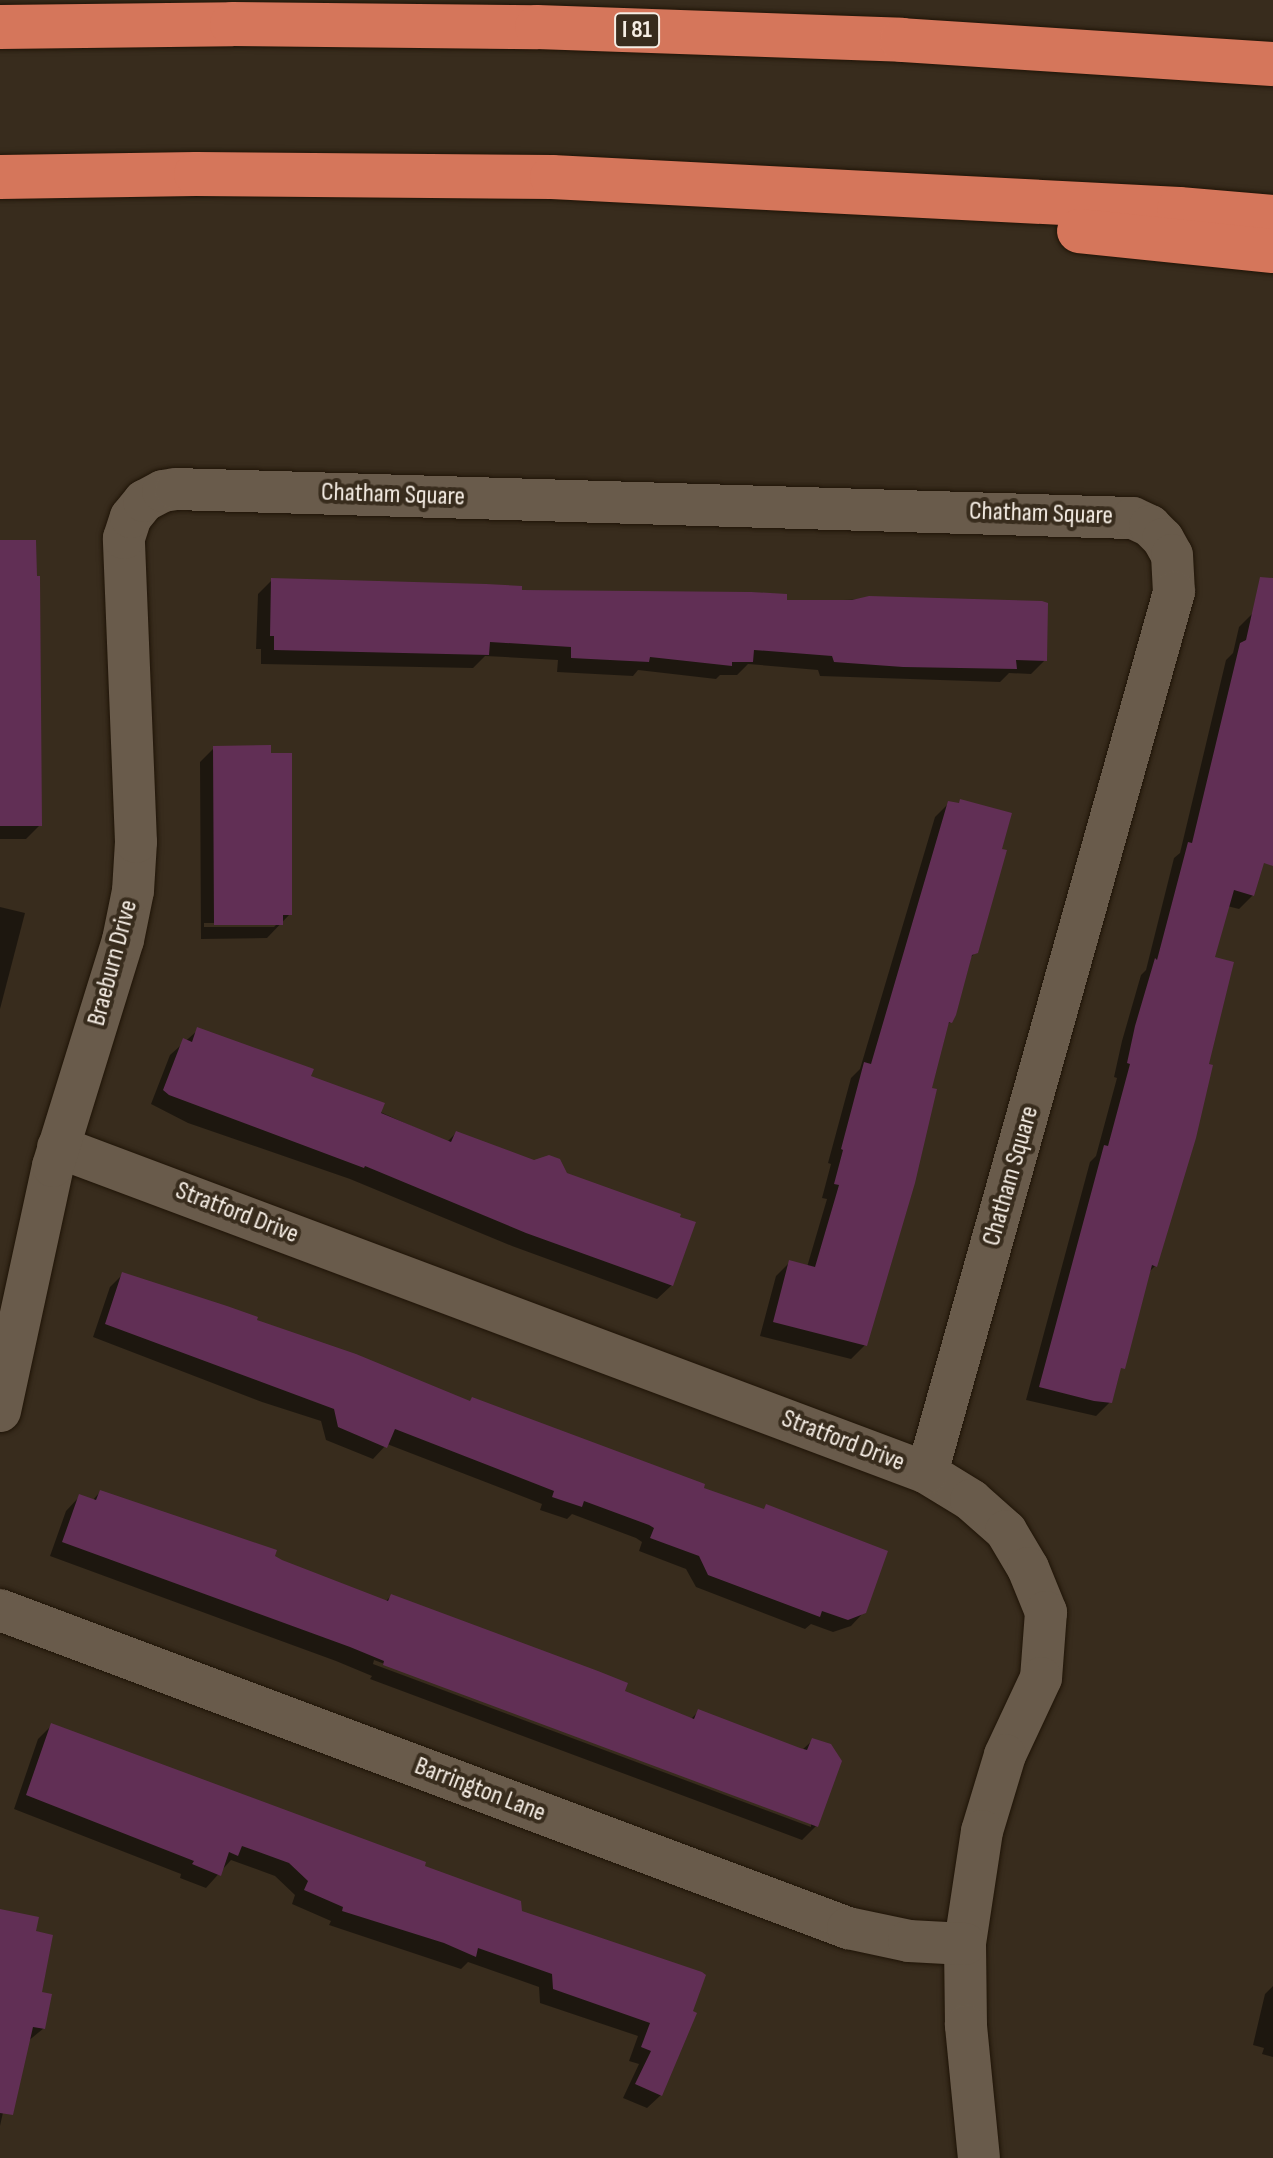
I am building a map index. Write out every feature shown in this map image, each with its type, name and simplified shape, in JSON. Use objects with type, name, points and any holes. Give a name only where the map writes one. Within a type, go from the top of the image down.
[{"type":"highway","name":"I 81","points":[[0,27],[232,24],[537,27],[902,40],[1273,64]]},
{"type":"highway","points":[[537,27],[1273,33]]},
{"type":"highway","points":[[0,177],[196,174],[552,177],[1179,209],[1273,217]]},
{"type":"highway","points":[[552,177],[1273,251]]},
{"type":"street","name":"Chatham Square","points":[[138,508],[163,491],[176,489],[1110,515],[1133,518],[1150,526],[1163,539],[1172,555],[1174,592],[927,1473]]},
{"type":"street","name":"Braeburn Drive","points":[[0,1411],[58,1147],[123,940],[133,891],[136,842],[124,538],[131,517],[138,508]]},
{"type":"street","name":"Stratford Drive","points":[[58,1147],[927,1473],[971,1500],[1006,1531],[1028,1568],[1046,1612],[1041,1678],[1005,1755],[982,1831],[965,1944],[966,2026],[979,2158]]},
{"type":"street","name":"Barrington Lane","points":[[0,1610],[848,1928],[909,1941],[965,1944]]},
{"type":"building","points":[[0,540],[36,540],[37,576],[40,576],[42,826],[0,826]]},
{"type":"building","points":[[1260,577],[1273,578],[1273,866],[1264,863],[1254,896],[1234,890],[1215,957],[1234,962],[1209,1064],[1213,1065],[1196,1138],[1157,1267],[1152,1265],[1125,1369],[1121,1368],[1112,1403],[1094,1401],[1039,1387],[1104,1145],[1108,1146],[1130,1064],[1127,1063],[1135,1026],[1155,958],[1157,960],[1188,842],[1192,843],[1240,643],[1246,640]]},
{"type":"building","points":[[271,578],[486,584],[522,586],[522,590],[751,592],[787,594],[787,600],[852,600],[869,596],[1042,601],[1048,603],[1047,661],[1016,660],[1017,669],[903,667],[834,662],[832,656],[754,650],[753,662],[732,662],[732,666],[650,657],[649,662],[571,658],[571,647],[490,642],[489,655],[274,650],[274,636],[270,636]]},
{"type":"building","points":[[271,745],[271,753],[292,753],[292,915],[283,915],[283,925],[214,925],[213,746]]},
{"type":"building","points":[[960,799],[1012,813],[1002,849],[1007,850],[978,953],[972,955],[956,1015],[952,1023],[949,1022],[932,1088],[937,1089],[915,1183],[867,1346],[773,1322],[789,1260],[815,1267],[839,1185],[834,1184],[841,1149],[864,1062],[871,1064],[948,801],[959,803]]},
{"type":"building","points":[[197,1027],[314,1069],[311,1076],[385,1103],[381,1113],[451,1142],[456,1131],[534,1160],[549,1155],[560,1159],[567,1173],[696,1222],[673,1286],[526,1233],[365,1166],[169,1095],[163,1090],[183,1038],[192,1042]]},
{"type":"building","points":[[122,1272],[258,1317],[257,1320],[356,1354],[470,1401],[472,1397],[705,1484],[704,1488],[764,1509],[766,1504],[888,1551],[866,1613],[848,1620],[822,1611],[820,1617],[708,1575],[699,1556],[650,1538],[654,1528],[649,1525],[584,1501],[582,1507],[552,1497],[554,1491],[395,1429],[387,1448],[338,1427],[334,1409],[105,1324]]},
{"type":"building","points":[[100,1490],[277,1550],[275,1556],[282,1560],[388,1601],[391,1594],[598,1671],[628,1683],[625,1691],[694,1719],[698,1709],[807,1750],[812,1738],[831,1744],[842,1761],[818,1827],[383,1665],[384,1661],[350,1647],[62,1542],[79,1494],[96,1500]]},
{"type":"building","points":[[51,1723],[426,1862],[425,1866],[521,1901],[522,1911],[702,1972],[706,1975],[693,2011],[697,2013],[662,2096],[635,2084],[651,2051],[641,2047],[650,2023],[553,1989],[552,1974],[478,1948],[476,1957],[444,1943],[342,1911],[343,1907],[304,1890],[308,1881],[289,1863],[242,1846],[238,1856],[229,1852],[221,1876],[192,1864],[194,1861],[26,1795]]},
{"type":"building","points":[[0,1909],[39,1917],[36,1931],[53,1935],[42,1992],[52,1994],[45,2029],[33,2027],[13,2115],[0,2113]]}]
